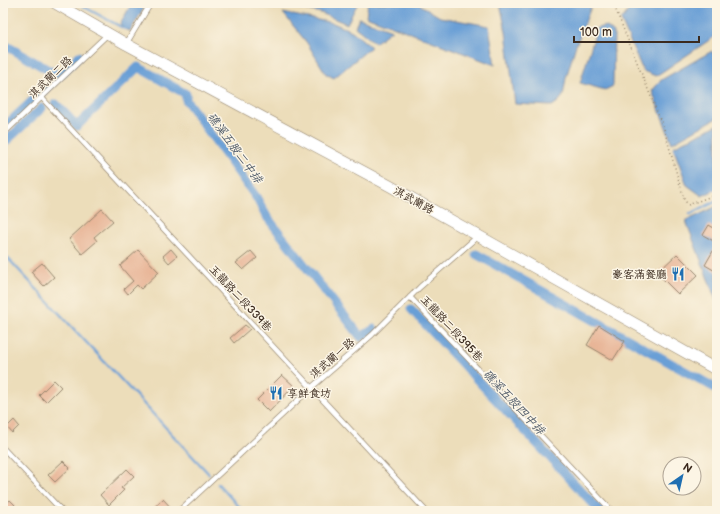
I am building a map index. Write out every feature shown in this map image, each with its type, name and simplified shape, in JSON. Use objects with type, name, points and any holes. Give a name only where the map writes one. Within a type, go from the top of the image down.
[{"type":"street","name":"淇武蘭路","points":[[55,3],[126,44],[390,186],[717,370]]},
{"type":"lane","points":[[126,44],[151,3]]},
{"type":"lane","name":"淇武蘭二路","points":[[3,134],[109,33]]},
{"type":"lane","name":"玉龍路二段339巷","points":[[42,98],[426,511]]},
{"type":"lane","name":"淇武蘭一路","points":[[179,511],[312,387],[372,335],[410,297],[478,236]]},
{"type":"lane","name":"玉龍路二段395巷","points":[[410,297],[612,511]]},
{"type":"lane","points":[[3,448],[62,511]]},
{"type":"path","points":[[613,3],[664,129],[684,199],[688,205],[717,194]]},
{"type":"water","points":[[132,3],[147,3],[130,31],[125,29],[120,24]]},
{"type":"water","points":[[273,3],[358,3],[347,24],[321,13]]},
{"type":"water","points":[[368,3],[417,3],[440,17],[489,26],[495,65],[366,16]]},
{"type":"water","points":[[500,3],[588,3],[591,7],[575,48],[566,78],[563,96],[552,106],[515,104],[506,32]]},
{"type":"water","points":[[629,3],[717,3],[717,35],[656,76],[643,71],[621,20],[630,9]]},
{"type":"water","points":[[283,13],[333,23],[352,31],[371,47],[334,78],[326,74],[307,43]]},
{"type":"water","points":[[359,18],[392,30],[375,43],[355,27]]},
{"type":"water","points":[[606,26],[614,33],[613,86],[605,90],[580,83],[597,28]]},
{"type":"water","points":[[712,51],[717,61],[717,118],[672,143],[652,91],[661,80]]},
{"type":"water","points":[[717,125],[717,189],[702,196],[687,185],[673,147]]},
{"type":"water","points":[[717,206],[717,303],[686,221]]},
{"type":"building","points":[[102,209],[113,221],[94,237],[97,241],[82,254],[69,239]]},
{"type":"building","points":[[709,225],[717,230],[717,243],[703,235]]},
{"type":"building","points":[[717,244],[717,272],[705,265]]},
{"type":"building","points":[[171,249],[177,256],[169,263],[163,256]]},
{"type":"building","points":[[138,250],[159,272],[141,289],[137,285],[128,294],[124,289],[133,281],[120,266]]},
{"type":"building","points":[[251,251],[257,258],[243,270],[236,263]]},
{"type":"building","name":"豪客滿餐廳","points":[[677,254],[698,275],[678,294],[657,273]]},
{"type":"building","points":[[42,263],[54,277],[44,286],[31,272]]},
{"type":"building","points":[[245,325],[250,329],[234,343],[230,338]]},
{"type":"building","points":[[599,325],[625,341],[613,360],[587,345]]},
{"type":"building","name":"享鮮食坊","points":[[282,375],[294,386],[269,412],[257,400]]},
{"type":"building","points":[[54,380],[61,387],[46,402],[39,395]]},
{"type":"building","points":[[14,420],[19,426],[12,433],[7,427]]},
{"type":"building","points":[[63,461],[70,468],[55,482],[48,475]]},
{"type":"building","points":[[127,469],[134,476],[121,488],[124,490],[109,505],[100,495]]},
{"type":"building","points":[[163,499],[174,511],[150,511]]},
{"type":"building","points":[[10,500],[15,505],[10,511],[3,511],[3,507]]},
{"type":"waterway","points":[[77,3],[125,29]]},
{"type":"waterway","points":[[3,44],[59,76],[79,56]]},
{"type":"waterway","name":"礁溪五股二中排","points":[[56,104],[77,126],[138,67],[186,94],[186,100],[256,197],[267,217],[361,337],[374,329]]},
{"type":"waterway","points":[[3,128],[59,76]]},
{"type":"waterway","name":"礁溪五股二中排","points":[[3,144],[42,108]]},
{"type":"waterway","points":[[690,214],[717,201]]},
{"type":"waterway","points":[[3,253],[209,474]]},
{"type":"waterway","points":[[476,254],[717,389]]},
{"type":"waterway","name":"礁溪五股四中排","points":[[411,309],[600,511]]},
{"type":"waterway","points":[[218,484],[243,511]]},
{"type":"place","name":"豪客滿餐廳","points":[[678,274]]},
{"type":"place","name":"享鮮食坊","points":[[276,393]]}]
